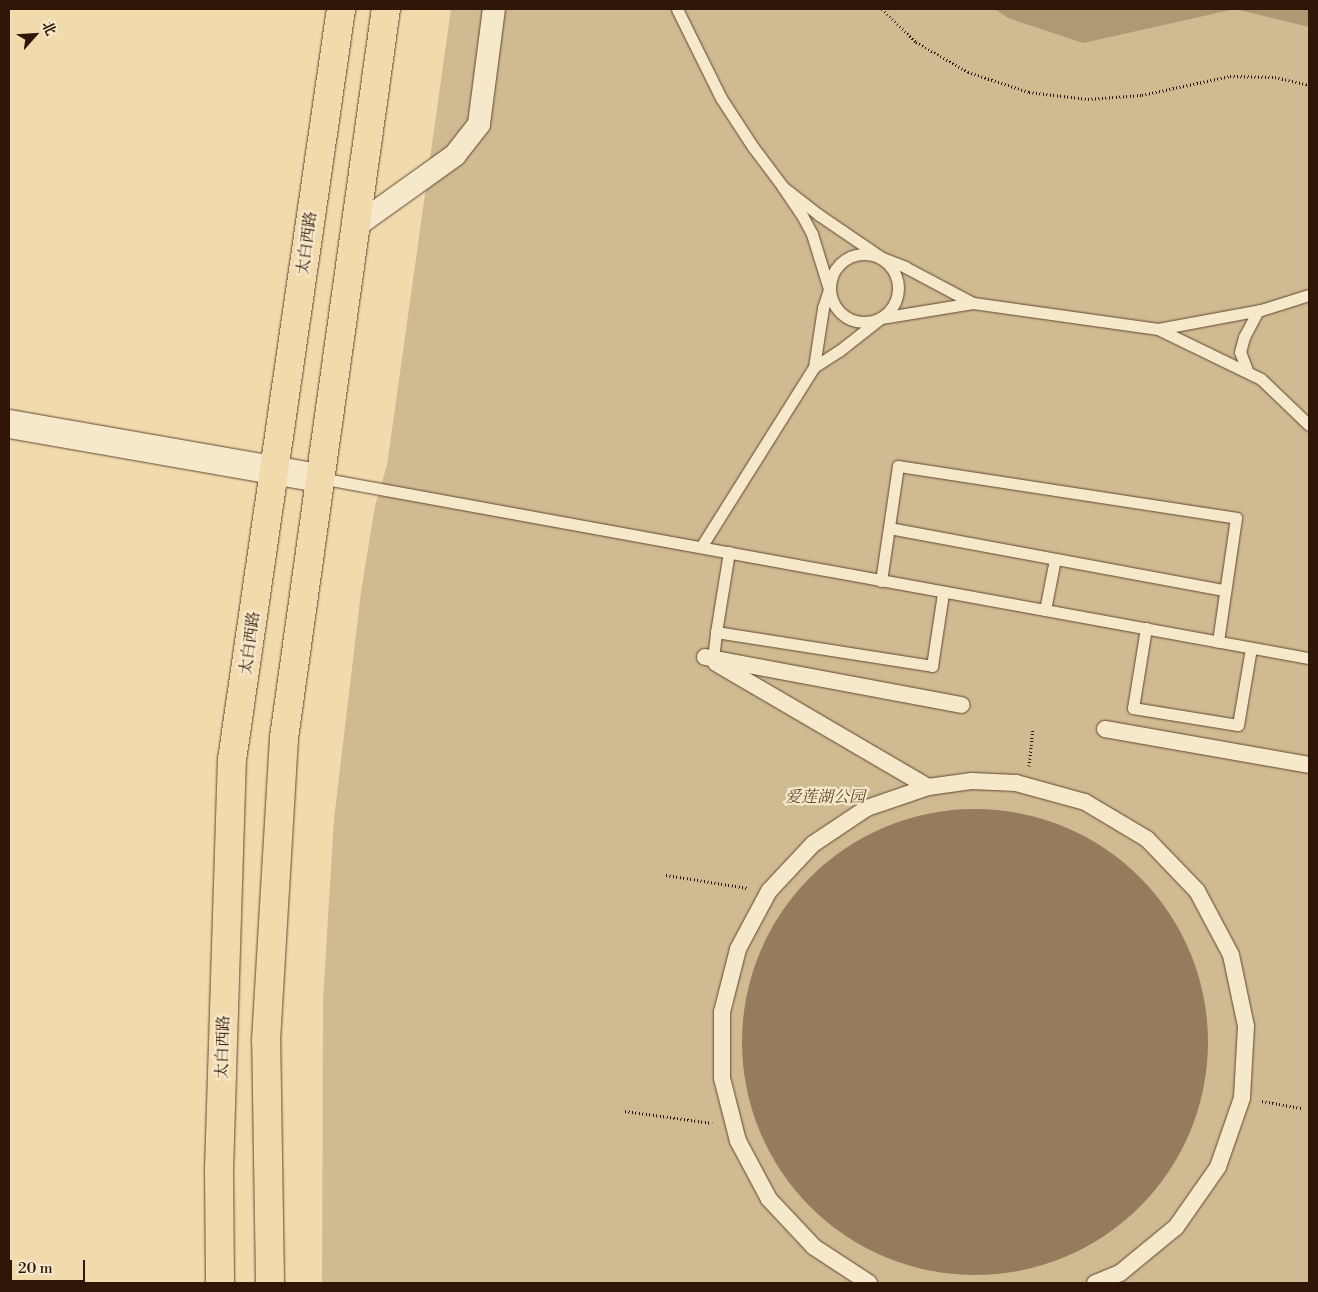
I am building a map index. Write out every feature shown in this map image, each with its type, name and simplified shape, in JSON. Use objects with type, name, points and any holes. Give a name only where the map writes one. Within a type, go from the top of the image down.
[{"type":"main road","name":"太白西路","points":[[220,1283],[219,1170],[232,760],[341,9]]},
{"type":"main road","points":[[270,1283],[266,1040],[284,738],[386,9]]},
{"type":"street","points":[[356,226],[455,155],[479,124],[494,9]]},
{"type":"street","points":[[9,424],[275,468],[320,478]]},
{"type":"street","points":[[928,787],[705,657],[962,705]]},
{"type":"street","points":[[1105,729],[1309,765]]},
{"type":"street","points":[[868,1283],[814,1247],[769,1199],[738,1141],[734,1126],[722,1078],[722,1012],[738,949],[769,891],[813,844],[867,808],[928,787],[972,781],[1016,783],[1085,802],[1147,839],[1197,892],[1231,955],[1246,1026],[1242,1098],[1218,1167],[1176,1227],[1120,1273],[1095,1283]]},
{"type":"lane","points":[[677,9],[685,30],[721,98],[803,217],[812,234],[831,300],[846,318],[858,322],[870,322],[881,318],[973,303],[1158,329],[1247,370],[1261,379],[1307,420]]},
{"type":"lane","points":[[783,187],[819,215],[882,258],[894,271],[898,288],[896,300],[890,310],[839,351],[814,367]]},
{"type":"lane","points":[[701,547],[814,367],[823,308],[830,279],[841,261],[861,253],[872,254],[905,267],[973,303]]},
{"type":"lane","points":[[1158,329],[1258,311],[1309,295]]},
{"type":"lane","points":[[1247,370],[1240,352],[1244,337],[1258,311]]},
{"type":"lane","points":[[880,581],[898,466],[1236,518],[1218,642]]},
{"type":"lane","points":[[320,478],[943,593],[1309,658]]},
{"type":"lane","points":[[889,528],[1225,590]]},
{"type":"lane","points":[[713,658],[729,552]]},
{"type":"lane","points":[[1045,610],[1054,559]]},
{"type":"lane","points":[[716,632],[932,666],[943,593]]},
{"type":"lane","points":[[1146,628],[1133,708],[1238,726],[1251,648]]},
{"type":"path","points":[[882,9],[916,42],[968,72],[1029,92],[1088,99],[1142,95],[1230,76],[1275,77],[1309,85]]},
{"type":"path","points":[[1026,786],[1033,729]]},
{"type":"path","points":[[666,875],[769,891]]},
{"type":"path","points":[[1242,1098],[1301,1108]]},
{"type":"path","points":[[625,1111],[734,1126]]},
{"type":"green space","name":"爱莲湖公园","points":[[451,9],[1309,9],[1309,1283],[322,1283],[323,1000],[334,819],[361,592],[375,506],[387,465]]},
{"type":"shaded area","points":[[995,9],[1235,9],[1083,43],[1008,18]]},
{"type":"shaded area","points":[[1235,9],[1309,9],[1309,27]]},
{"type":"building","points":[[975,809],[998,810],[1020,814],[1043,819],[1064,827],[1104,848],[1140,877],[1169,913],[1190,953],[1198,974],[1203,997],[1207,1019],[1207,1065],[1203,1087],[1198,1110],[1190,1131],[1169,1171],[1140,1207],[1104,1236],[1064,1257],[1043,1265],[1020,1270],[998,1274],[975,1275],[952,1274],[930,1270],[907,1265],[886,1257],[846,1236],[810,1207],[781,1171],[760,1131],[752,1110],[747,1087],[743,1065],[742,1042],[743,1019],[747,997],[752,974],[760,953],[781,913],[810,877],[846,848],[886,827],[907,819],[930,814],[952,810]]}]
